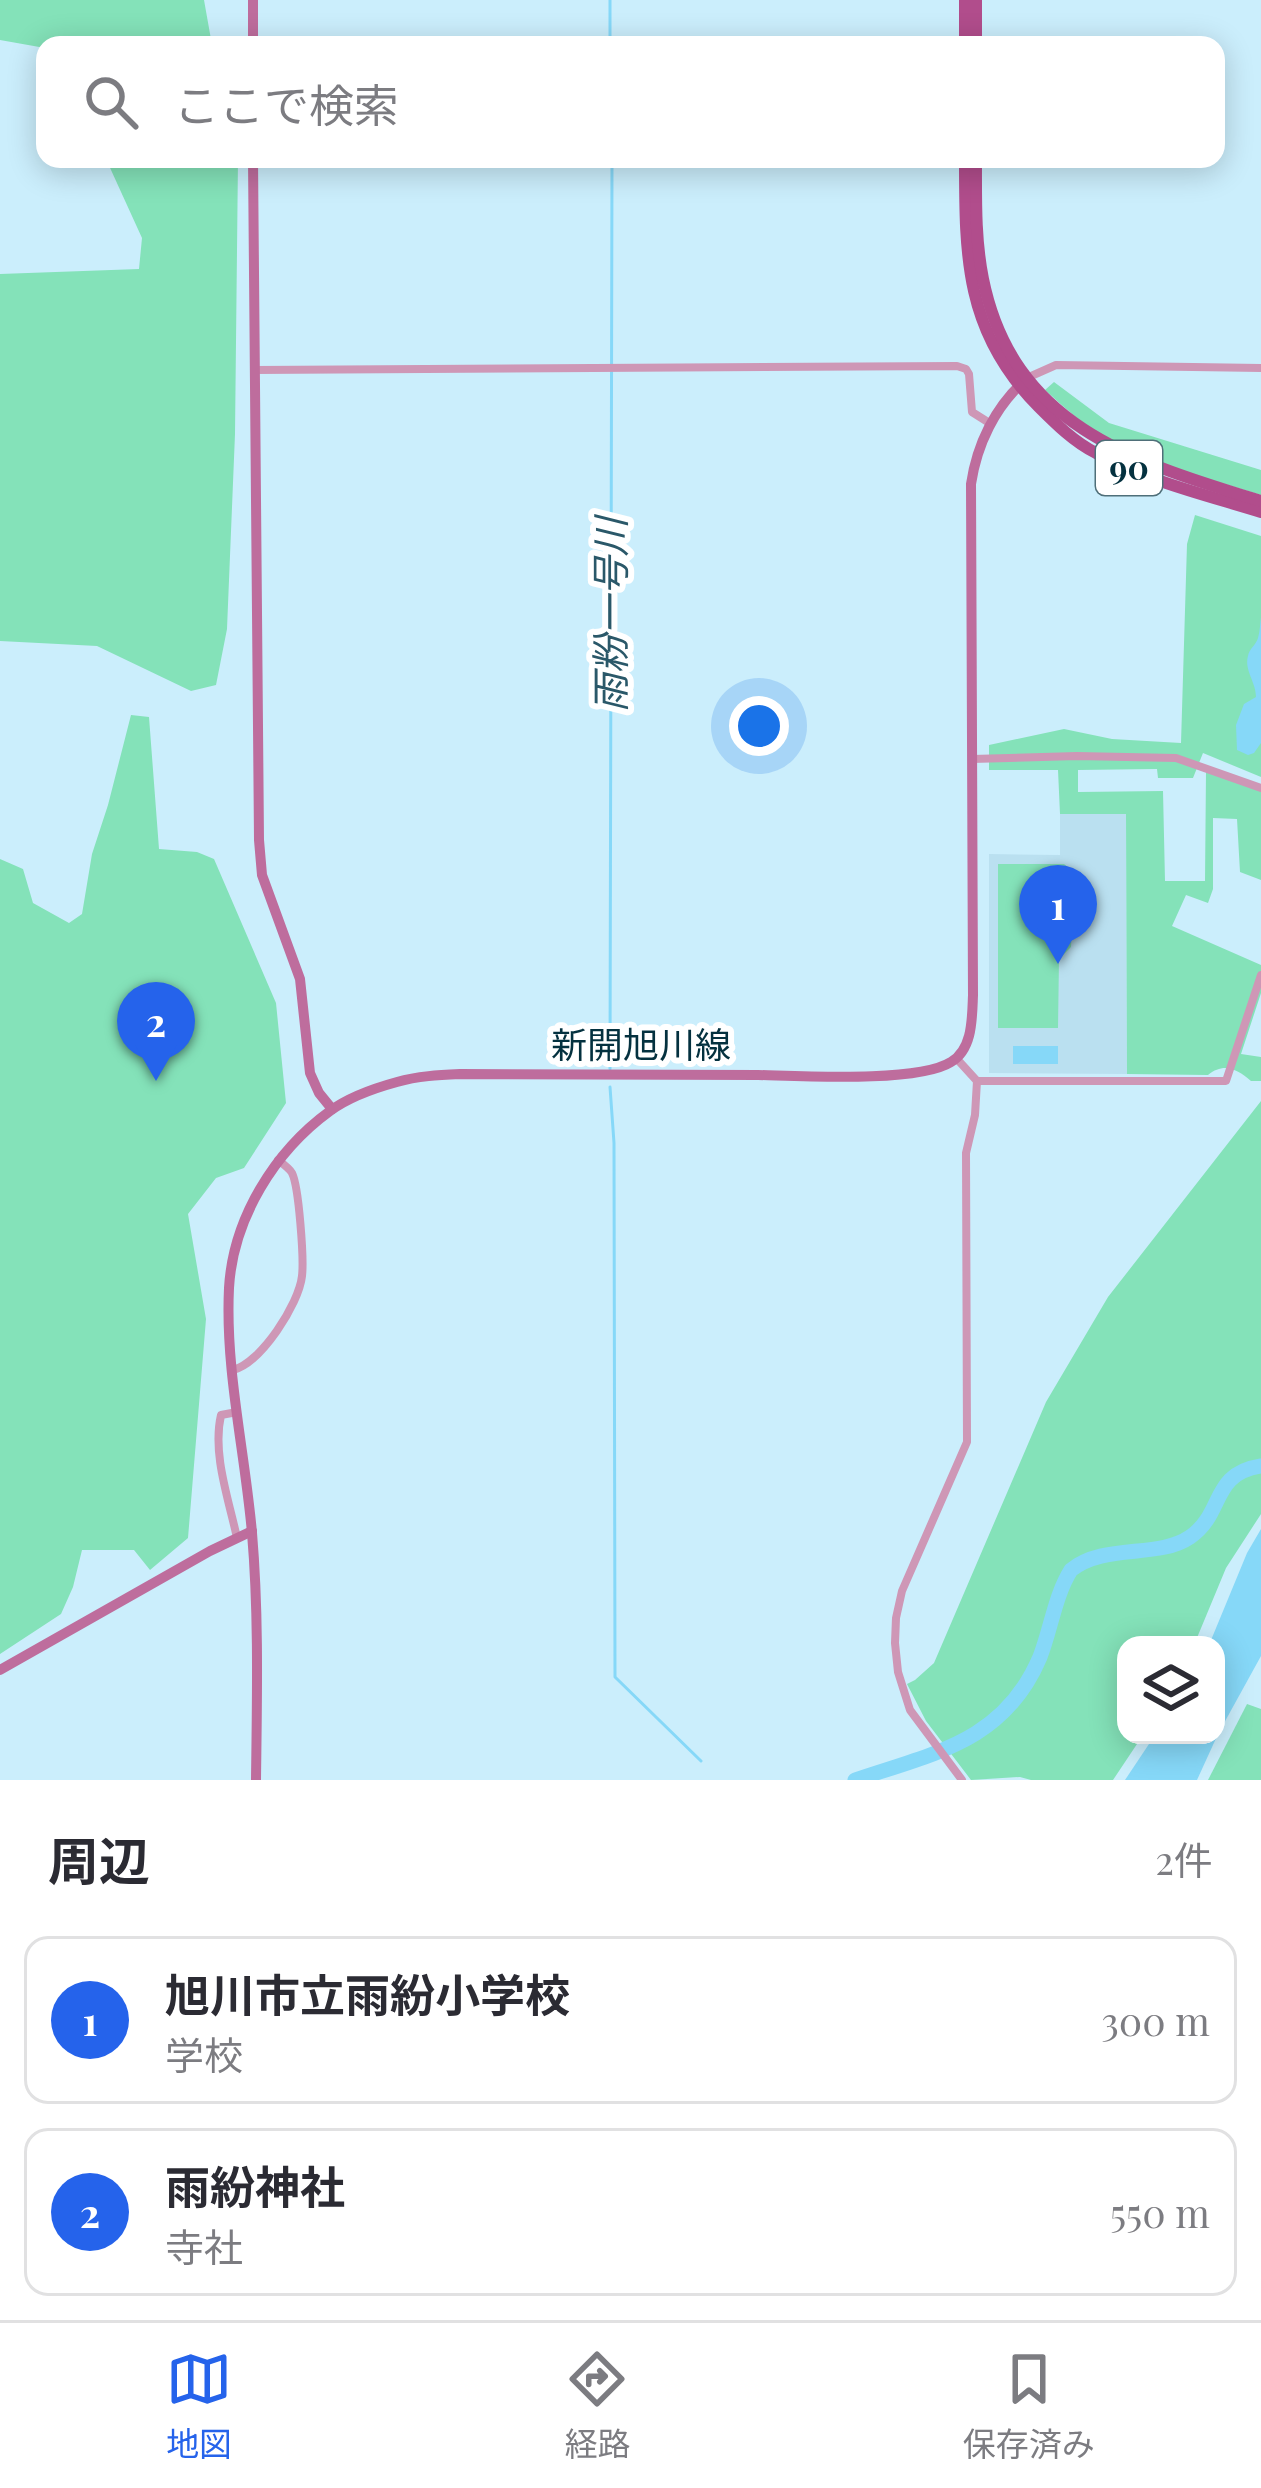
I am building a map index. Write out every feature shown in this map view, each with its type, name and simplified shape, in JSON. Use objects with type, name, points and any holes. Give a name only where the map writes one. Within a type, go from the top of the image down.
[{"type":"main road","points":[[253,0],[253,36]]},
{"type":"main road","points":[[964,0],[964,36]]},
{"type":"main road","points":[[976,0],[976,36]]},
{"type":"main road","points":[[253,168],[260,858],[272,908],[299,979],[310,1073],[332,1109]]},
{"type":"main road","name":"90","points":[[965,168],[971,283],[988,338],[1023,382],[1072,438],[1094,453],[1139,473],[1261,512]]},
{"type":"main road","name":"90","points":[[976,168],[982,276],[1023,382],[1109,446],[1261,501]]},
{"type":"main road","points":[[957,1059],[968,1040],[973,995],[971,484],[975,459],[991,424],[1023,382]]},
{"type":"main road","name":"新開旭川線","points":[[256,1780],[256,1586],[228,1326],[233,1258],[251,1208],[278,1160],[332,1109],[373,1090],[423,1076],[847,1076],[920,1073],[957,1059]]},
{"type":"main road","points":[[0,1670],[252,1531]]},
{"type":"street","points":[[1023,382],[1056,365],[1261,368]]},
{"type":"street","points":[[254,370],[957,366],[969,374],[972,412],[991,424]]},
{"type":"street","points":[[972,759],[1176,758],[1261,788]]},
{"type":"street","points":[[977,1082],[1226,1082],[1260,980]]},
{"type":"street","points":[[957,1059],[977,1082],[966,1153],[967,1442],[907,1579],[896,1618],[898,1672],[914,1717],[961,1779]]},
{"type":"street","points":[[233,1370],[245,1367],[258,1355],[290,1310],[302,1274],[292,1173],[278,1160]]},
{"type":"street","points":[[237,1538],[218,1428],[221,1415],[238,1412]]},
{"type":"shaded area","points":[[1126,813],[1127,1074],[989,1073],[989,854],[1060,855],[1060,814]]},
{"type":"green space","points":[[0,0],[204,0],[210,36],[36,36],[36,46],[0,40]]},
{"type":"green space","points":[[110,168],[238,168],[227,629],[216,685],[191,691],[97,646],[0,641],[0,274],[139,269],[142,238]]},
{"type":"green space","points":[[1054,382],[1109,423],[1261,470],[1261,495],[1165,466],[1111,442],[1045,390]]},
{"type":"green space","points":[[1195,515],[1261,536],[1261,777],[1203,753],[1193,778],[1158,778],[1157,769],[1078,770],[1078,792],[1163,791],[1165,881],[1205,881],[1206,772],[1261,790],[1261,880],[1240,872],[1237,819],[1213,818],[1213,889],[1208,903],[1186,895],[1172,926],[1261,965],[1261,993],[1241,1054],[1261,1057],[1261,1081],[1225,1068],[1208,1075],[1127,1074],[1126,814],[1060,814],[1058,770],[989,770],[989,745],[1064,729],[1112,739],[1181,743],[1187,544]]},
{"type":"green space","points":[[131,715],[149,717],[159,849],[197,852],[214,859],[276,1003],[286,1103],[244,1168],[216,1178],[188,1214],[206,1319],[188,1538],[150,1570],[134,1550],[82,1550],[61,1614],[0,1654],[0,859],[23,869],[33,903],[69,923],[82,914],[92,854]]},
{"type":"green space","points":[[998,864],[1064,864],[1074,872],[1071,947],[1059,959],[1058,1028],[998,1028]]},
{"type":"green space","points":[[1261,1101],[1261,1514],[1226,1568],[1198,1636],[1117,1636],[1117,1744],[1137,1744],[1113,1780],[971,1780],[926,1721],[907,1684],[934,1663],[1046,1402],[1108,1297]]},
{"type":"green space","points":[[1247,1704],[1261,1709],[1261,1780],[1208,1780]]},
{"type":"water","points":[[1261,617],[1261,743],[1248,755],[1237,750],[1236,725],[1244,704],[1256,697],[1247,661]]},
{"type":"water","points":[[1013,1046],[1058,1046],[1058,1064],[1013,1064]]},
{"type":"water","points":[[1261,1529],[1261,1656],[1225,1721],[1225,1636],[1213,1636]]},
{"type":"water","points":[[1149,1744],[1213,1744],[1197,1780],[1125,1780]]},
{"type":"waterway","name":"雨粉一号川","points":[[610,0],[610,36]]},
{"type":"waterway","name":"雨粉一号川","points":[[610,1069],[612,168]]},
{"type":"waterway","name":"雨粉一号川","points":[[610,1087],[615,1677],[701,1761]]},
{"type":"waterway","points":[[855,1780],[939,1752],[986,1726],[1025,1686],[1071,1570],[1099,1557],[1163,1548],[1190,1537],[1209,1517],[1233,1477],[1261,1466]]},
{"type":"place","name":"旭川市立雨紛小学校","points":[[1058,964]]},
{"type":"place","name":"雨紛神社","points":[[156,1081]]}]
